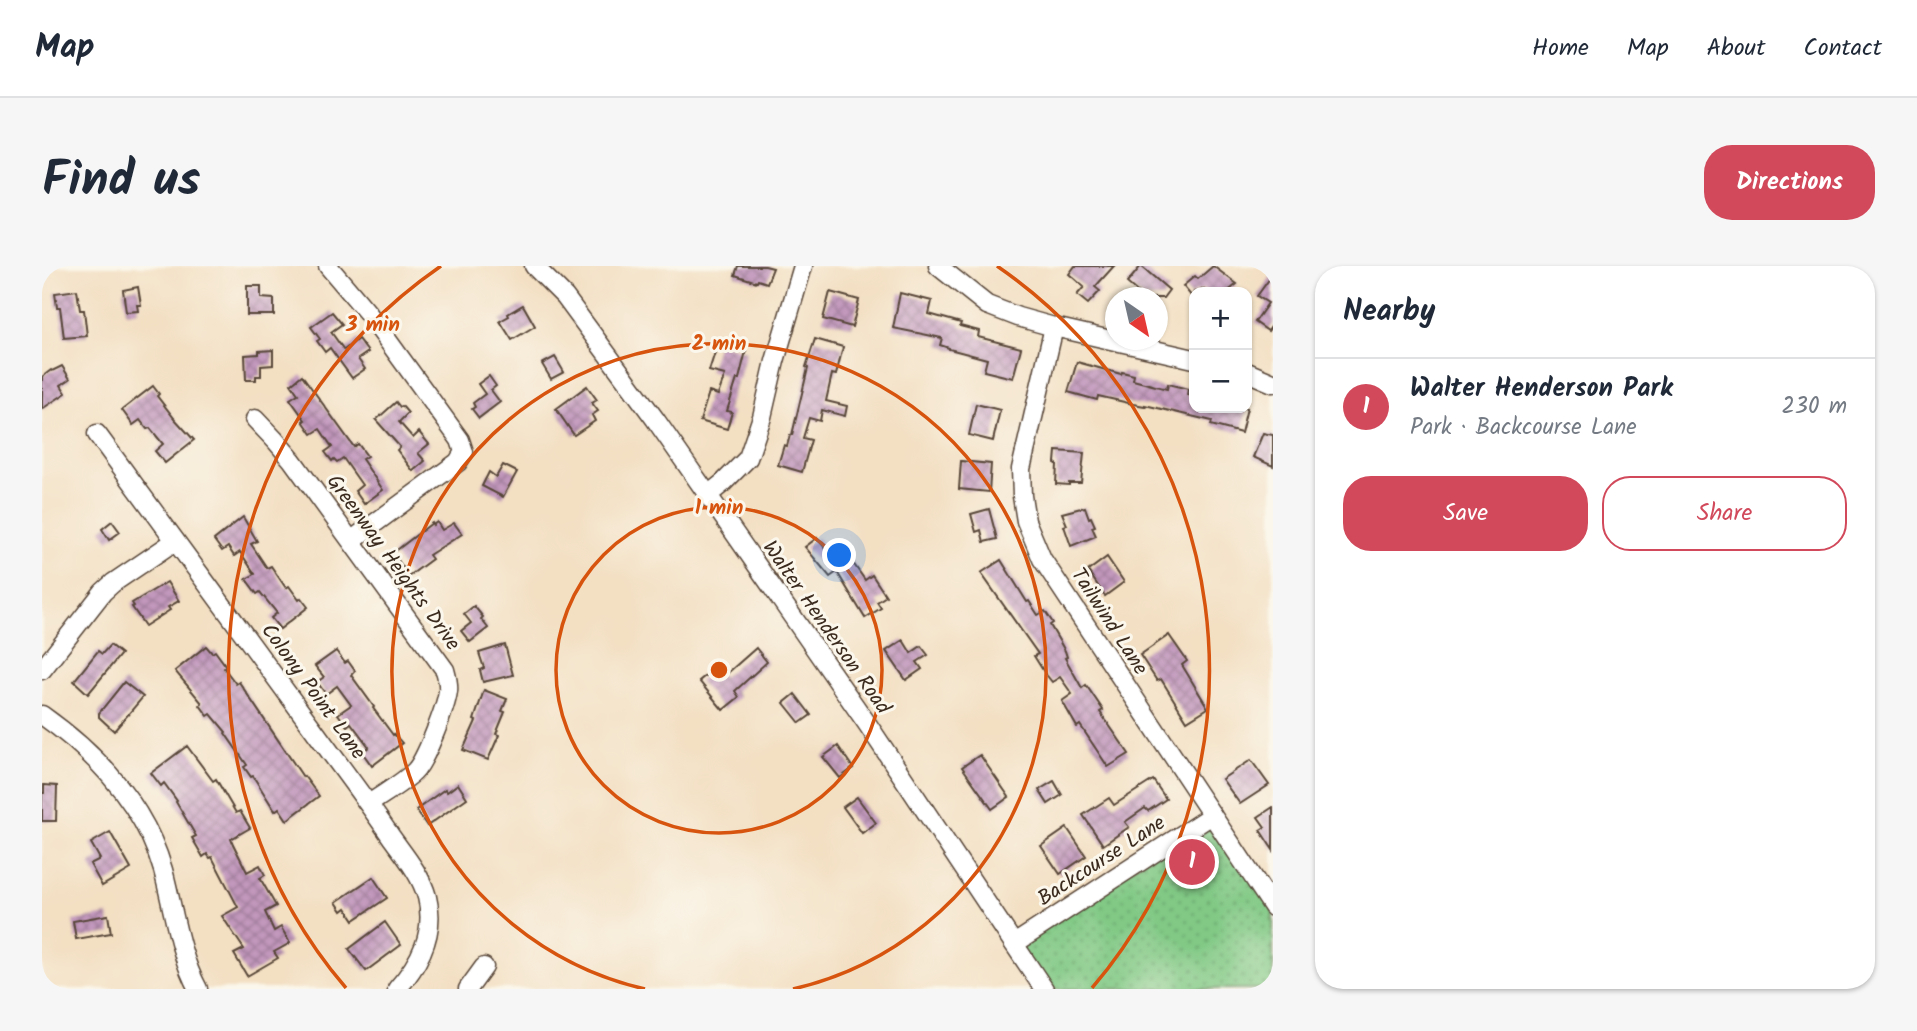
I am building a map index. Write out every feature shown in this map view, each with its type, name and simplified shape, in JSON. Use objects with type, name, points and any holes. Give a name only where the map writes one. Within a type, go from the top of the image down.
[{"type":"street","points":[[328,266],[374,323],[460,440],[464,452],[458,462],[352,540]]},
{"type":"street","name":"Walter Henderson Road","points":[[534,266],[565,297],[646,407],[868,726],[1044,989]]},
{"type":"street","points":[[708,495],[748,458],[762,417],[775,361],[803,266]]},
{"type":"street","points":[[938,266],[987,305],[1017,317],[1189,358]]},
{"type":"street","name":"Tailwind Lane","points":[[1054,327],[1021,469],[1026,521],[1042,559],[1273,907]]},
{"type":"street","points":[[1252,374],[1273,383]]},
{"type":"street","name":"Greenway Heights Drive","points":[[255,419],[275,440],[352,540],[445,670],[448,679],[448,693],[421,763],[415,772],[369,804]]},
{"type":"street","name":"Colony Point Lane","points":[[97,434],[415,870],[428,899],[430,931],[417,963],[397,989]]},
{"type":"street","points":[[42,670],[103,592],[175,541]]},
{"type":"street","points":[[42,715],[85,748],[110,773],[140,817],[159,858],[180,943],[198,989]]},
{"type":"street","name":"Backcourse Lane","points":[[1014,944],[1212,815]]},
{"type":"street","points":[[468,989],[484,967]]},
{"type":"green space","points":[[1212,816],[1273,908],[1273,989],[1045,989],[1015,944]]},
{"type":"building","points":[[738,266],[773,268],[767,283],[735,275]]},
{"type":"building","points":[[1075,266],[1114,266],[1095,287],[1100,291],[1088,304],[1077,295],[1084,287],[1069,274]]},
{"type":"building","points":[[1141,266],[1166,287],[1132,287],[1127,283]]},
{"type":"building","points":[[1213,266],[1237,284],[1233,287],[1189,287],[1189,293],[1183,286],[1195,276],[1198,279]]},
{"type":"building","points":[[1273,274],[1273,324],[1268,331],[1255,322],[1268,303],[1257,296]]},
{"type":"building","points":[[247,286],[261,286],[261,298],[274,299],[274,315],[247,315]]},
{"type":"building","points":[[138,287],[141,305],[137,305],[138,311],[126,312],[123,290]]},
{"type":"building","points":[[77,290],[80,310],[84,310],[87,336],[64,338],[60,307],[57,307],[55,293]]},
{"type":"building","points":[[830,292],[859,300],[852,327],[823,319]]},
{"type":"building","points":[[900,293],[932,301],[929,314],[979,331],[978,337],[1021,348],[1013,378],[984,371],[987,359],[940,345],[942,338],[893,328]]},
{"type":"building","points":[[523,305],[535,326],[512,340],[500,321]]},
{"type":"building","points":[[332,312],[342,324],[331,332],[344,350],[358,339],[368,352],[358,359],[365,369],[352,378],[330,348],[325,352],[311,327]]},
{"type":"building","points":[[815,339],[843,347],[836,375],[832,374],[826,401],[847,406],[845,416],[822,410],[820,421],[809,418],[803,438],[811,440],[802,472],[778,465],[784,445],[787,446],[792,435],[808,368],[806,367]]},
{"type":"building","points":[[718,343],[746,351],[727,411],[732,412],[727,429],[700,421],[709,392],[718,395],[725,375],[709,371]]},
{"type":"building","points":[[273,350],[273,365],[261,366],[261,376],[256,376],[256,380],[246,380],[245,355]]},
{"type":"building","points":[[555,357],[564,372],[551,379],[542,364]]},
{"type":"building","points":[[1077,362],[1134,375],[1133,380],[1167,389],[1168,384],[1188,389],[1189,413],[1246,413],[1241,433],[1211,425],[1212,421],[1145,405],[1098,396],[1097,400],[1068,392]]},
{"type":"building","points":[[62,366],[70,379],[61,385],[66,393],[42,409],[42,377]]},
{"type":"building","points":[[302,375],[354,447],[358,444],[367,456],[362,459],[383,490],[364,504],[355,491],[362,485],[343,458],[337,462],[334,459],[332,461],[325,452],[332,447],[320,429],[312,434],[290,399],[298,394],[291,384]]},
{"type":"building","points":[[489,376],[496,386],[491,390],[500,402],[479,418],[472,409],[475,407],[473,403],[485,394],[478,384]]},
{"type":"building","points":[[153,386],[159,394],[157,396],[194,440],[165,463],[155,451],[163,444],[140,420],[133,425],[122,410]]},
{"type":"building","points":[[587,386],[597,400],[592,403],[598,411],[592,415],[595,421],[574,435],[556,409]]},
{"type":"building","points":[[396,402],[408,413],[399,422],[413,438],[419,432],[429,444],[418,453],[425,461],[413,471],[397,450],[400,447],[376,420]]},
{"type":"building","points":[[976,404],[1000,410],[993,441],[969,435]]},
{"type":"building","points":[[1263,433],[1273,435],[1273,466],[1253,457]]},
{"type":"building","points":[[1056,451],[1084,453],[1081,483],[1056,484]]},
{"type":"building","points":[[961,461],[991,464],[989,492],[959,489]]},
{"type":"building","points":[[503,465],[517,472],[503,497],[482,486],[489,472],[496,477]]},
{"type":"building","points":[[1085,507],[1095,526],[1092,527],[1096,536],[1071,546],[1062,513]]},
{"type":"building","points":[[989,509],[997,539],[984,542],[981,530],[976,532],[971,514]]},
{"type":"building","points":[[243,517],[257,541],[251,544],[267,568],[271,566],[286,588],[289,586],[308,607],[280,629],[271,618],[277,613],[246,579],[255,574],[240,552],[234,556],[228,547],[222,551],[214,540]]},
{"type":"building","points":[[112,521],[120,532],[109,540],[102,529]]},
{"type":"building","points":[[437,522],[442,530],[454,523],[462,534],[429,555],[432,559],[409,576],[393,553]]},
{"type":"building","points":[[817,538],[840,567],[850,559],[865,580],[872,575],[886,596],[877,602],[881,608],[865,618],[837,572],[830,577],[805,547]]},
{"type":"building","points":[[1107,557],[1124,582],[1105,596],[1088,571]]},
{"type":"building","points":[[1001,560],[1027,602],[1029,601],[1038,615],[1045,611],[1053,623],[1050,625],[1082,688],[1086,685],[1103,710],[1100,712],[1129,754],[1108,767],[1080,725],[1077,727],[1062,701],[1072,694],[1060,677],[1052,682],[1044,672],[1034,656],[1038,654],[981,573]]},
{"type":"building","points":[[167,582],[179,601],[145,626],[132,603]]},
{"type":"building","points":[[474,606],[488,628],[470,642],[461,631],[471,623],[464,614]]},
{"type":"building","points":[[1169,635],[1187,661],[1182,665],[1208,708],[1187,721],[1161,679],[1157,681],[1140,655]]},
{"type":"building","points":[[903,640],[911,653],[921,646],[928,655],[917,662],[922,669],[906,680],[886,651]]},
{"type":"building","points":[[110,645],[121,654],[88,694],[74,681],[98,651],[102,654]]},
{"type":"building","points":[[505,645],[513,675],[483,682],[480,670],[484,668],[479,653]]},
{"type":"building","points":[[206,646],[212,653],[215,651],[236,684],[239,682],[303,777],[319,796],[287,820],[279,808],[275,811],[253,776],[251,777],[244,767],[247,765],[226,732],[211,714],[208,716],[200,705],[202,703],[175,671]]},
{"type":"building","points":[[756,648],[767,662],[735,691],[739,697],[723,710],[699,681],[715,668],[723,677]]},
{"type":"building","points":[[336,651],[345,663],[348,661],[355,671],[351,675],[393,735],[402,743],[372,766],[362,752],[369,747],[351,723],[347,726],[338,714],[351,705],[337,686],[326,694],[317,682],[324,677],[315,666]]},
{"type":"building","points":[[124,682],[143,697],[114,731],[99,717],[99,713]]},
{"type":"building","points":[[484,690],[507,699],[496,734],[499,735],[488,760],[463,750],[476,721],[474,720]]},
{"type":"building","points":[[795,694],[811,715],[800,723],[784,703]]},
{"type":"building","points":[[187,746],[213,781],[216,779],[236,813],[240,811],[250,828],[231,839],[247,872],[260,865],[265,875],[260,878],[276,906],[265,912],[274,931],[281,927],[290,943],[274,952],[278,958],[247,976],[234,954],[244,949],[222,916],[238,907],[212,857],[207,854],[203,857],[192,838],[196,836],[177,801],[164,783],[161,786],[151,773]]},
{"type":"building","points":[[838,746],[853,768],[840,778],[823,757]]},
{"type":"building","points":[[980,755],[1009,797],[992,809],[962,767]]},
{"type":"building","points":[[1251,760],[1269,785],[1240,804],[1222,779]]},
{"type":"building","points":[[1153,780],[1166,799],[1148,811],[1145,808],[1125,822],[1129,827],[1103,845],[1083,815],[1109,798],[1114,805]]},
{"type":"building","points":[[1054,781],[1062,795],[1048,804],[1039,790]]},
{"type":"building","points":[[458,784],[467,798],[427,826],[416,810],[445,789],[447,792]]},
{"type":"building","points":[[44,785],[57,786],[56,821],[42,821]]},
{"type":"building","points":[[857,797],[876,823],[862,833],[843,807]]},
{"type":"building","points":[[1273,807],[1273,850],[1260,830],[1265,827],[1258,817]]},
{"type":"building","points":[[1067,828],[1086,856],[1060,874],[1041,846]]},
{"type":"building","points":[[110,832],[131,869],[102,886],[90,864],[100,859],[91,843]]},
{"type":"building","points":[[373,877],[387,898],[354,920],[346,908],[342,911],[336,902]]},
{"type":"building","points":[[108,915],[111,933],[76,939],[73,921]]},
{"type":"building","points":[[385,922],[401,945],[366,971],[349,949]]},
{"type":"place","name":"Walter Henderson Park","points":[[1192,862]]}]
